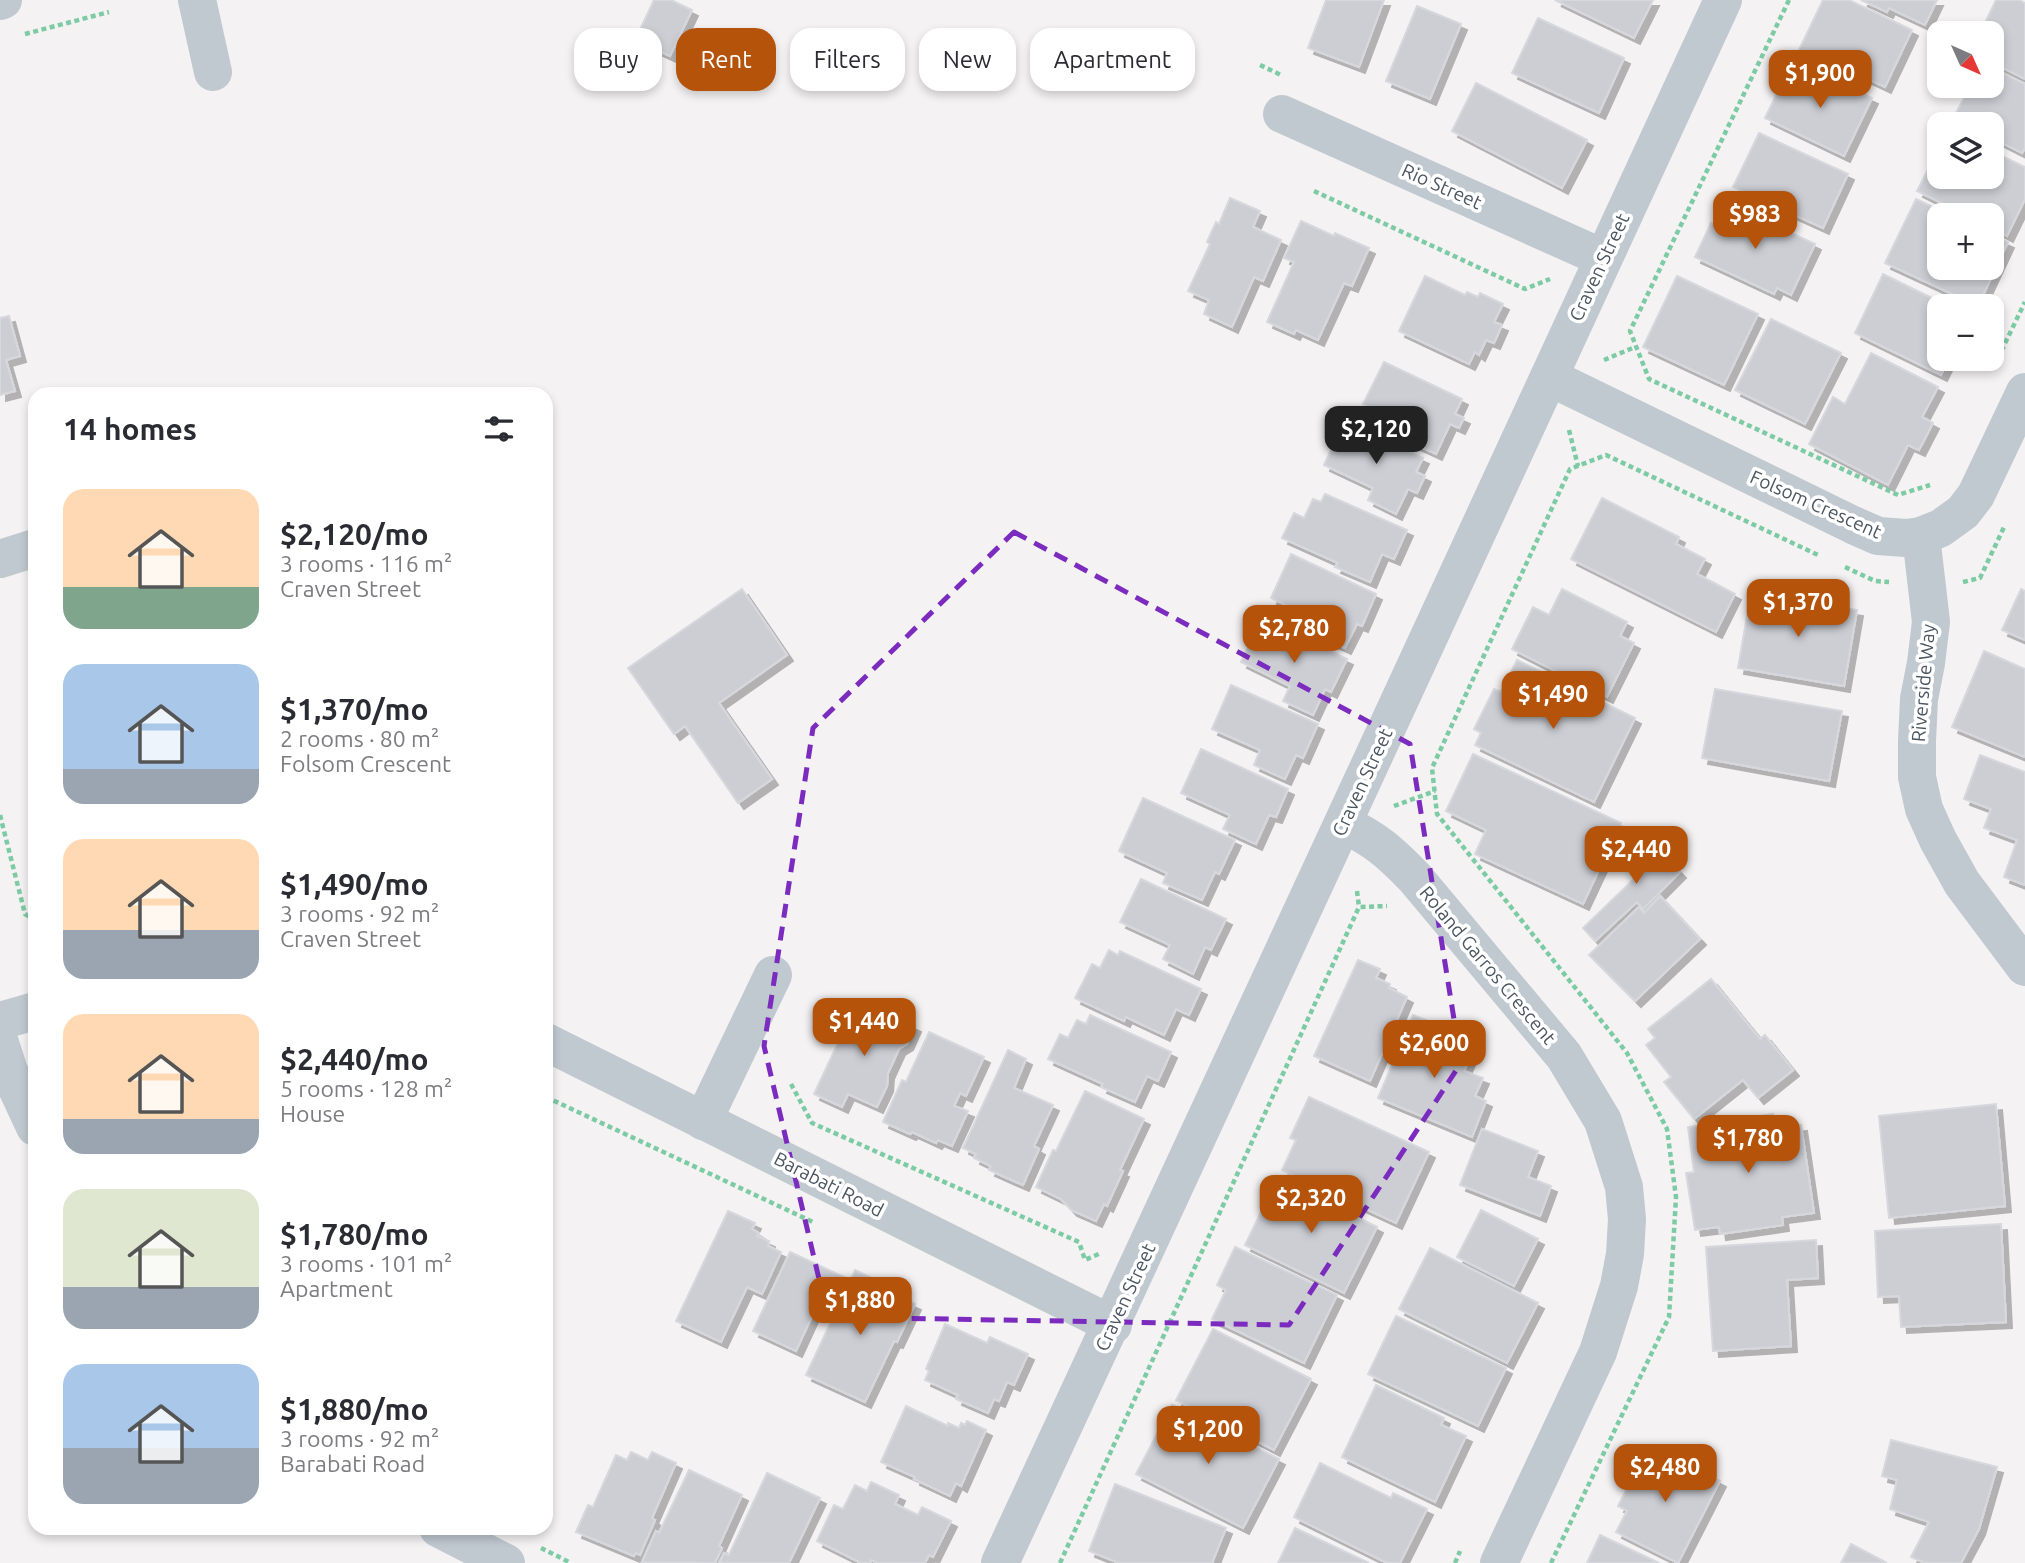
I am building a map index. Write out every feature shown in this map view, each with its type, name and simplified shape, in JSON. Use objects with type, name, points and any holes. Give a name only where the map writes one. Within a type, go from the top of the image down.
[{"type":"street","points":[[197,0],[213,72]]},
{"type":"street","name":"Craven Street","points":[[1000,1563],[1113,1325],[1549,377],[1589,253],[1723,0]]},
{"type":"street","name":"Rio Street","points":[[1282,114],[1589,253]]},
{"type":"street","name":"Folsom Crescent","points":[[1549,377],[1878,536],[1906,538],[1921,536],[1941,528],[1963,512],[1976,495],[2025,392]]},
{"type":"street","name":"Riverside Way","points":[[1921,536],[1931,622],[1919,699],[1917,741],[1917,777],[1924,808],[1962,883],[2025,967]]},
{"type":"street","points":[[0,559],[28,550]]},
{"type":"street","name":"Roland Garros Crescent","points":[[1343,824],[1368,836],[1394,855],[1564,1056],[1603,1122],[1624,1187],[1627,1219],[1625,1254],[1611,1315],[1598,1352],[1499,1563]]},
{"type":"street","points":[[703,1121],[773,975]]},
{"type":"street","points":[[0,1021],[28,1013]]},
{"type":"street","name":"Barabati Road","points":[[553,1046],[1113,1325]]},
{"type":"street","points":[[3,1064],[28,1113]]},
{"type":"street","points":[[452,1535],[506,1563]]},
{"type":"path","points":[[1789,0],[1630,331],[1649,379],[1898,495],[1938,483]]},
{"type":"path","points":[[24,34],[109,12]]},
{"type":"path","points":[[1260,65],[1285,77]]},
{"type":"path","points":[[1314,191],[1525,289],[1546,281],[1589,253]]},
{"type":"path","points":[[1990,374],[2025,302]]},
{"type":"path","points":[[1551,1563],[1669,1317],[1676,1197],[1667,1129],[1627,1053],[1437,814],[1432,768],[1570,469],[1605,455],[1826,558]]},
{"type":"path","points":[[1838,564],[1875,581],[1954,585],[1980,578],[2008,520]]},
{"type":"path","points":[[0,814],[25,914],[28,916]]},
{"type":"path","points":[[1060,1563],[1359,907],[1398,905]]},
{"type":"path","points":[[791,1084],[812,1123],[1079,1242],[1085,1260],[1104,1251]]},
{"type":"path","points":[[553,1100],[820,1225]]},
{"type":"path","points":[[1455,1563],[1460,1551]]},
{"type":"highlighted area","points":[[1014,532],[1410,744],[1461,1063],[1289,1325],[828,1317],[764,1046],[813,728]]},
{"type":"building","points":[[654,0],[671,0],[692,10],[683,28],[676,28],[676,43],[670,56],[662,52],[662,28],[641,28]]},
{"type":"building","points":[[1326,0],[1384,0],[1359,67],[1308,48]]},
{"type":"building","points":[[1555,0],[1653,0],[1634,38]]},
{"type":"building","points":[[1823,0],[1849,0],[1912,30],[1885,87],[1845,68],[1843,73],[1798,52]]},
{"type":"building","points":[[1861,0],[1937,0],[1925,25],[1889,8],[1887,12]]},
{"type":"building","points":[[1996,0],[2019,0],[2025,3],[2025,79],[2004,68],[2004,21],[1986,21]]},
{"type":"building","points":[[1417,6],[1461,24],[1430,99],[1386,81]]},
{"type":"building","points":[[1538,18],[1624,58],[1599,113],[1512,73]]},
{"type":"building","points":[[1801,65],[1872,98],[1844,156],[1765,118],[1780,87],[1788,91]]},
{"type":"building","points":[[2004,74],[2025,84],[2025,148],[2022,153],[2004,144],[2004,112],[1957,112],[1964,98],[2004,98]]},
{"type":"building","points":[[1476,83],[1587,140],[1562,188],[1452,131]]},
{"type":"building","points":[[1759,133],[1848,174],[1823,228],[1733,187]]},
{"type":"building","points":[[2004,157],[2025,167],[2025,199],[2007,236],[2004,234],[2004,203],[1942,203],[1917,191],[1927,171],[1927,189],[2004,189]]},
{"type":"building","points":[[1230,198],[1260,211],[1253,227],[1281,240],[1263,281],[1254,277],[1232,327],[1204,314],[1209,300],[1188,291],[1210,244],[1207,242],[1216,222],[1219,224]]},
{"type":"building","points":[[1916,199],[1927,204],[1927,280],[1990,280],[1984,294],[1952,294],[1885,263]]},
{"type":"building","points":[[1727,203],[1815,244],[1791,295],[1777,288],[1774,294],[1695,257],[1711,223],[1716,226]]},
{"type":"building","points":[[1301,221],[1369,248],[1352,286],[1344,283],[1318,340],[1296,330],[1294,334],[1267,322],[1294,262],[1284,258]]},
{"type":"building","points":[[1883,274],[1927,296],[1927,368],[1855,333]]},
{"type":"building","points":[[1425,276],[1465,295],[1467,292],[1478,297],[1480,293],[1503,304],[1494,322],[1502,325],[1494,343],[1486,340],[1479,355],[1475,352],[1469,364],[1399,331]]},
{"type":"building","points":[[1677,276],[1758,314],[1724,385],[1643,347]]},
{"type":"building","points":[[9,316],[20,356],[6,360],[15,391],[0,395],[0,318]]},
{"type":"building","points":[[1771,319],[1841,353],[1805,424],[1735,390]]},
{"type":"building","points":[[1871,353],[1938,387],[1922,417],[1933,423],[1919,450],[1908,445],[1888,485],[1809,444],[1833,397],[1845,404]]},
{"type":"building","points":[[1384,362],[1462,399],[1455,414],[1464,418],[1459,428],[1450,424],[1436,454],[1406,440],[1412,427],[1363,404]]},
{"type":"building","points":[[1344,422],[1423,458],[1416,472],[1425,476],[1417,493],[1408,489],[1396,514],[1368,500],[1373,488],[1324,465]]},
{"type":"building","points":[[1325,494],[1407,530],[1394,559],[1382,554],[1370,582],[1335,567],[1338,563],[1282,538],[1294,513],[1304,518],[1313,499],[1321,502]]},
{"type":"building","points":[[1602,498],[1679,537],[1676,544],[1705,559],[1697,574],[1735,594],[1716,632],[1571,559]]},
{"type":"building","points":[[1291,554],[1376,594],[1362,626],[1357,624],[1345,648],[1314,634],[1320,621],[1271,598]]},
{"type":"building","points":[[742,589],[787,655],[719,703],[772,779],[738,803],[685,726],[674,734],[628,668]]},
{"type":"building","points":[[1562,589],[1627,622],[1620,636],[1634,643],[1607,697],[1512,649],[1533,607],[1549,615]]},
{"type":"building","points":[[2021,589],[2025,591],[2025,640],[2002,630]]},
{"type":"building","points":[[1751,593],[1857,610],[1844,686],[1738,668]]},
{"type":"building","points":[[1261,619],[1347,659],[1331,692],[1325,689],[1313,715],[1283,701],[1290,686],[1241,662]]},
{"type":"building","points":[[1984,651],[2025,669],[2025,757],[1952,727]]},
{"type":"building","points":[[1517,660],[1635,718],[1594,802],[1475,745],[1481,733],[1474,729],[1494,689],[1501,692]]},
{"type":"building","points":[[1231,685],[1318,724],[1303,758],[1296,755],[1285,779],[1254,765],[1260,750],[1212,729]]},
{"type":"building","points":[[1715,689],[1842,711],[1829,781],[1702,758]]},
{"type":"building","points":[[1201,749],[1288,789],[1276,817],[1269,815],[1256,844],[1223,829],[1230,815],[1181,793]]},
{"type":"building","points":[[1473,754],[1621,823],[1583,904],[1475,854],[1486,830],[1446,811]]},
{"type":"building","points":[[1980,755],[2025,772],[2025,885],[2004,877],[2017,840],[1984,828],[1991,809],[1964,799]]},
{"type":"building","points":[[1143,798],[1235,840],[1219,874],[1215,872],[1202,900],[1163,883],[1167,873],[1119,851]]},
{"type":"building","points":[[1645,836],[1680,872],[1643,909],[1637,902],[1595,941],[1583,928],[1638,875],[1621,858]]},
{"type":"building","points":[[1141,879],[1226,919],[1211,950],[1205,947],[1193,974],[1163,959],[1170,945],[1120,922]]},
{"type":"building","points":[[1660,896],[1700,939],[1635,1001],[1589,955],[1639,907],[1644,913]]},
{"type":"building","points":[[1109,950],[1118,955],[1120,951],[1201,989],[1189,1015],[1176,1009],[1164,1035],[1126,1017],[1124,1021],[1075,998],[1092,964],[1100,968]]},
{"type":"building","points":[[1358,960],[1380,969],[1376,978],[1390,984],[1389,988],[1407,997],[1370,1081],[1314,1056]]},
{"type":"building","points":[[1711,979],[1760,1039],[1765,1035],[1793,1070],[1758,1098],[1743,1080],[1694,1119],[1664,1082],[1671,1077],[1646,1045],[1655,1038],[1648,1029]]},
{"type":"building","points":[[866,1008],[884,1016],[886,1013],[915,1026],[907,1044],[899,1049],[877,1107],[848,1094],[842,1107],[814,1094],[852,1013],[862,1017]]},
{"type":"building","points":[[1090,1015],[1171,1052],[1158,1081],[1147,1076],[1135,1102],[1048,1059],[1060,1034],[1068,1038],[1077,1020],[1086,1024]]},
{"type":"building","points":[[1413,1015],[1448,1029],[1441,1045],[1470,1057],[1464,1071],[1483,1078],[1475,1096],[1486,1101],[1472,1137],[1378,1098]]},
{"type":"building","points":[[929,1032],[984,1057],[966,1096],[960,1093],[954,1106],[968,1111],[952,1146],[938,1140],[936,1143],[912,1132],[910,1134],[883,1122],[902,1080],[906,1082]]},
{"type":"building","points":[[1008,1050],[1026,1059],[1014,1088],[1053,1105],[1034,1146],[1039,1149],[1023,1185],[989,1170],[991,1166],[974,1158],[976,1154],[963,1148]]},
{"type":"building","points":[[1085,1091],[1144,1119],[1120,1170],[1123,1171],[1107,1206],[1104,1204],[1096,1221],[1071,1210],[1061,1199],[1036,1187]]},
{"type":"building","points":[[1309,1097],[1429,1152],[1396,1223],[1282,1170],[1296,1140],[1290,1138]]},
{"type":"building","points":[[1996,1104],[2005,1206],[1889,1218],[1879,1116]]},
{"type":"building","points":[[1773,1114],[1775,1129],[1801,1125],[1814,1213],[1782,1217],[1783,1225],[1720,1234],[1719,1227],[1695,1230],[1686,1173],[1694,1172],[1688,1127]]},
{"type":"building","points":[[1482,1129],[1538,1151],[1528,1177],[1551,1186],[1540,1216],[1460,1185]]},
{"type":"building","points":[[1278,1177],[1377,1227],[1344,1293],[1245,1245]]},
{"type":"building","points":[[1481,1210],[1538,1239],[1514,1286],[1457,1257]]},
{"type":"building","points":[[728,1211],[755,1223],[752,1229],[759,1233],[757,1236],[769,1241],[768,1246],[781,1252],[762,1294],[747,1287],[721,1342],[676,1321]]},
{"type":"building","points":[[2001,1224],[2006,1322],[1901,1327],[1899,1296],[1878,1297],[1875,1231]]},
{"type":"building","points":[[1816,1240],[1818,1278],[1787,1280],[1791,1346],[1713,1351],[1706,1247]]},
{"type":"building","points":[[1235,1247],[1337,1295],[1304,1363],[1212,1319],[1226,1290],[1217,1285]]},
{"type":"building","points":[[1430,1248],[1538,1303],[1507,1363],[1399,1309]]},
{"type":"building","points":[[790,1252],[844,1277],[830,1308],[818,1303],[796,1351],[753,1331]]},
{"type":"building","points":[[855,1270],[890,1288],[888,1292],[915,1304],[865,1402],[806,1375]]},
{"type":"building","points":[[1396,1316],[1506,1368],[1478,1426],[1368,1374]]},
{"type":"building","points":[[945,1324],[987,1343],[990,1337],[1028,1354],[1014,1385],[1007,1382],[999,1401],[994,1399],[988,1413],[956,1399],[958,1395],[925,1380],[929,1371],[926,1369]]},
{"type":"building","points":[[1213,1329],[1311,1379],[1274,1450],[1176,1400]]},
{"type":"building","points":[[1376,1385],[1444,1418],[1441,1425],[1466,1436],[1435,1502],[1342,1457]]},
{"type":"building","points":[[1172,1405],[1279,1459],[1243,1528],[1136,1474]]},
{"type":"building","points":[[906,1406],[948,1426],[948,1423],[959,1428],[961,1423],[965,1425],[967,1421],[986,1430],[961,1486],[956,1483],[950,1496],[881,1462]]},
{"type":"building","points":[[1891,1440],[1997,1467],[1979,1529],[1961,1563],[1925,1563],[1911,1557],[1929,1522],[1890,1509],[1897,1480],[1882,1476]]},
{"type":"building","points":[[1649,1445],[1720,1481],[1678,1563],[1616,1532],[1627,1511],[1618,1506]]},
{"type":"building","points":[[631,1452],[648,1460],[652,1452],[676,1463],[652,1518],[655,1520],[640,1555],[636,1553],[634,1556],[576,1532],[588,1505],[593,1507],[616,1455],[627,1460]]},
{"type":"building","points":[[1320,1463],[1391,1498],[1393,1493],[1427,1509],[1400,1563],[1387,1563],[1294,1517]]},
{"type":"building","points":[[689,1470],[742,1495],[719,1546],[722,1548],[715,1563],[642,1562],[656,1531],[659,1533]]},
{"type":"building","points":[[767,1473],[820,1498],[789,1563],[719,1563],[724,1553],[729,1555]]},
{"type":"building","points":[[871,1482],[899,1495],[895,1504],[918,1515],[922,1507],[951,1521],[933,1557],[929,1555],[925,1563],[878,1563],[871,1560],[870,1563],[861,1563],[817,1541],[834,1505],[843,1509],[855,1485],[867,1491]]},
{"type":"building","points":[[1115,1484],[1226,1528],[1212,1563],[1119,1563],[1089,1551]]},
{"type":"building","points":[[1295,1528],[1369,1563],[1278,1563]]},
{"type":"building","points":[[1600,1535],[1659,1563],[1587,1563]]},
{"type":"building","points":[[1851,1544],[1887,1563],[1841,1563]]}]
